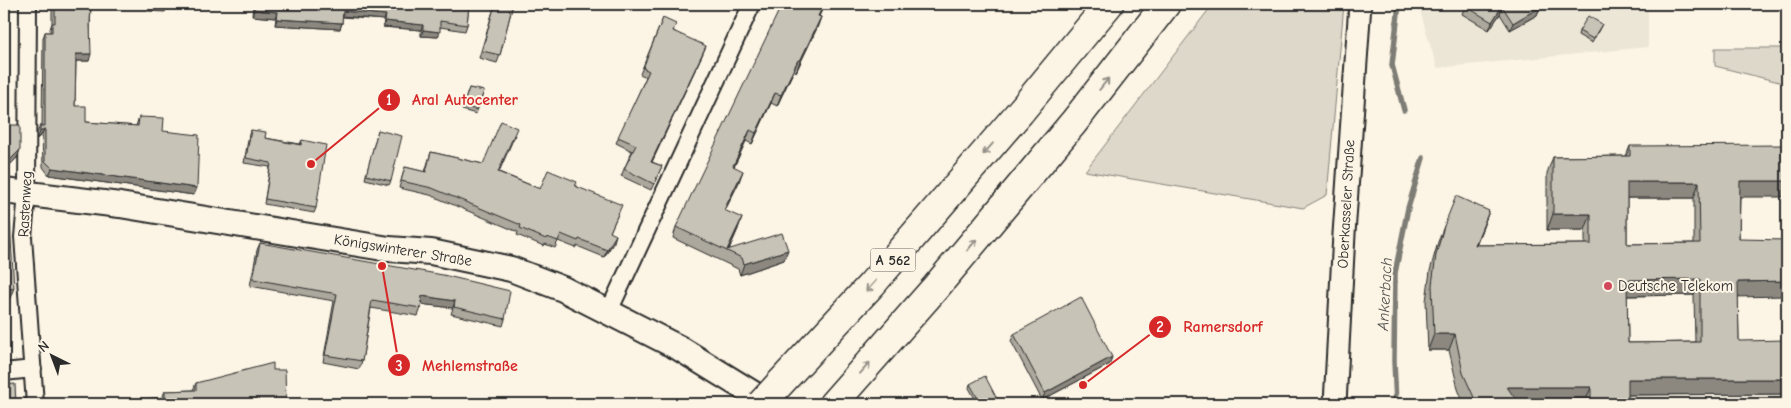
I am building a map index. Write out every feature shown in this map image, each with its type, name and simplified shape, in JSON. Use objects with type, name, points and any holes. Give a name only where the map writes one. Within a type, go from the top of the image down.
[{"type":"highway","points":[[1020,112],[1094,4]]},
{"type":"highway","name":"A 562","points":[[761,404],[872,284],[1020,112],[1109,4]]},
{"type":"highway","points":[[833,404],[936,288],[1074,122],[1166,4]]},
{"type":"main road","name":"Königswinterer Straße","points":[[4,192],[120,205],[388,249],[431,252],[511,269],[563,288],[609,311],[679,348],[770,404]]},
{"type":"street","name":"Rastenweg","points":[[28,4],[27,194],[23,237],[35,404]]},
{"type":"street","points":[[609,311],[752,4]]},
{"type":"street","name":"Oberkasseler Straße","points":[[1335,404],[1360,4]]},
{"type":"street","points":[[4,372],[33,369]]},
{"type":"shaded area","points":[[1213,4],[1344,4],[1327,195],[1303,208],[1085,171]]},
{"type":"shaded area","points":[[1418,4],[1648,4],[1648,47],[1437,68]]},
{"type":"shaded area","points":[[1715,48],[1787,48],[1787,84],[1715,66]]},
{"type":"building","points":[[55,4],[91,4],[91,54],[76,54],[75,106],[86,106],[86,122],[138,126],[139,117],[164,118],[163,131],[199,135],[197,188],[52,168],[45,161],[45,128],[40,132],[40,126],[45,126],[45,32],[52,32],[52,23],[55,23]]},
{"type":"building","points":[[167,4],[167,7],[149,5]]},
{"type":"building","points":[[255,4],[469,4],[467,25],[440,21],[440,32],[423,30],[423,25],[385,21],[386,15],[343,11],[342,23],[277,19],[278,12],[254,10]]},
{"type":"building","points":[[495,4],[513,4],[500,55],[482,51]]},
{"type":"building","points":[[782,4],[824,4],[818,16],[821,17],[781,95],[775,93],[756,133],[750,130],[733,166],[743,171],[724,210],[742,218],[727,250],[782,233],[788,250],[744,264],[742,258],[676,227]]},
{"type":"building","points":[[1466,4],[1539,4],[1540,7],[1513,23],[1502,6],[1492,22],[1465,6]]},
{"type":"building","points":[[4,16],[8,16],[8,38],[5,38],[6,64],[4,64]]},
{"type":"building","points":[[1588,16],[1602,24],[1593,39],[1579,31]]},
{"type":"building","points":[[663,18],[676,24],[673,31],[706,46],[651,162],[662,166],[654,184],[624,169],[636,145],[618,137],[649,71],[643,68]]},
{"type":"building","points":[[469,88],[484,91],[477,110],[463,106]]},
{"type":"building","points":[[501,121],[517,128],[498,172],[540,189],[548,170],[577,182],[575,186],[622,205],[610,232],[616,235],[607,250],[561,234],[558,241],[547,237],[546,239],[520,228],[521,225],[432,188],[401,181],[405,167],[426,172],[431,152],[483,164]]},
{"type":"building","points":[[4,125],[20,125],[20,150],[9,161],[4,161]]},
{"type":"building","points":[[251,130],[266,132],[265,138],[301,145],[302,140],[326,145],[316,208],[265,199],[271,163],[246,158]]},
{"type":"building","points":[[378,130],[402,136],[391,181],[366,175]]},
{"type":"building","name":"Deutsche Telekom","points":[[1787,145],[1787,181],[1740,181],[1739,239],[1787,240],[1787,281],[1738,282],[1739,341],[1787,340],[1787,379],[1628,379],[1628,404],[1591,404],[1591,387],[1507,387],[1519,404],[1477,404],[1463,373],[1455,334],[1434,334],[1432,285],[1436,255],[1444,226],[1456,196],[1489,211],[1475,245],[1591,244],[1591,214],[1553,214],[1553,157],[1630,156],[1630,146]],"holes":[[[1627,182],[1699,182],[1700,243],[1627,244]],[[1700,279],[1700,342],[1628,343],[1627,280]]]},
{"type":"building","points":[[10,223],[14,288],[4,289],[4,224]]},
{"type":"building","points":[[260,243],[443,275],[510,291],[505,319],[454,307],[455,301],[422,296],[421,308],[372,300],[362,361],[325,355],[337,294],[253,279]]},
{"type":"building","points":[[1081,297],[1112,357],[1045,393],[1014,334]]},
{"type":"building","points":[[273,363],[273,370],[285,370],[286,402],[241,404],[105,404],[105,402],[130,402],[130,399],[165,398],[165,391],[196,390],[196,383]]},
{"type":"building","points":[[985,376],[997,399],[988,404],[981,404],[970,384]]},
{"type":"building","points":[[15,384],[16,404],[4,404],[4,385]]},
{"type":"waterway","name":"Ankerbach","points":[[1399,4],[1392,65],[1404,110]]},
{"type":"waterway","name":"Ankerbach","points":[[1396,404],[1394,361],[1395,273],[1408,208],[1423,158]]},
{"type":"tram line","points":[[1781,115],[1787,115]]},
{"type":"tram line","points":[[1782,124],[1787,124]]},
{"type":"place","name":"Aral Autocenter","points":[[311,164]]},
{"type":"place","name":"Mehlemstraße","points":[[382,266]]},
{"type":"place","name":"Deutsche Telekom","points":[[1608,286]]},
{"type":"place","name":"Ramersdorf","points":[[1083,385]]}]
